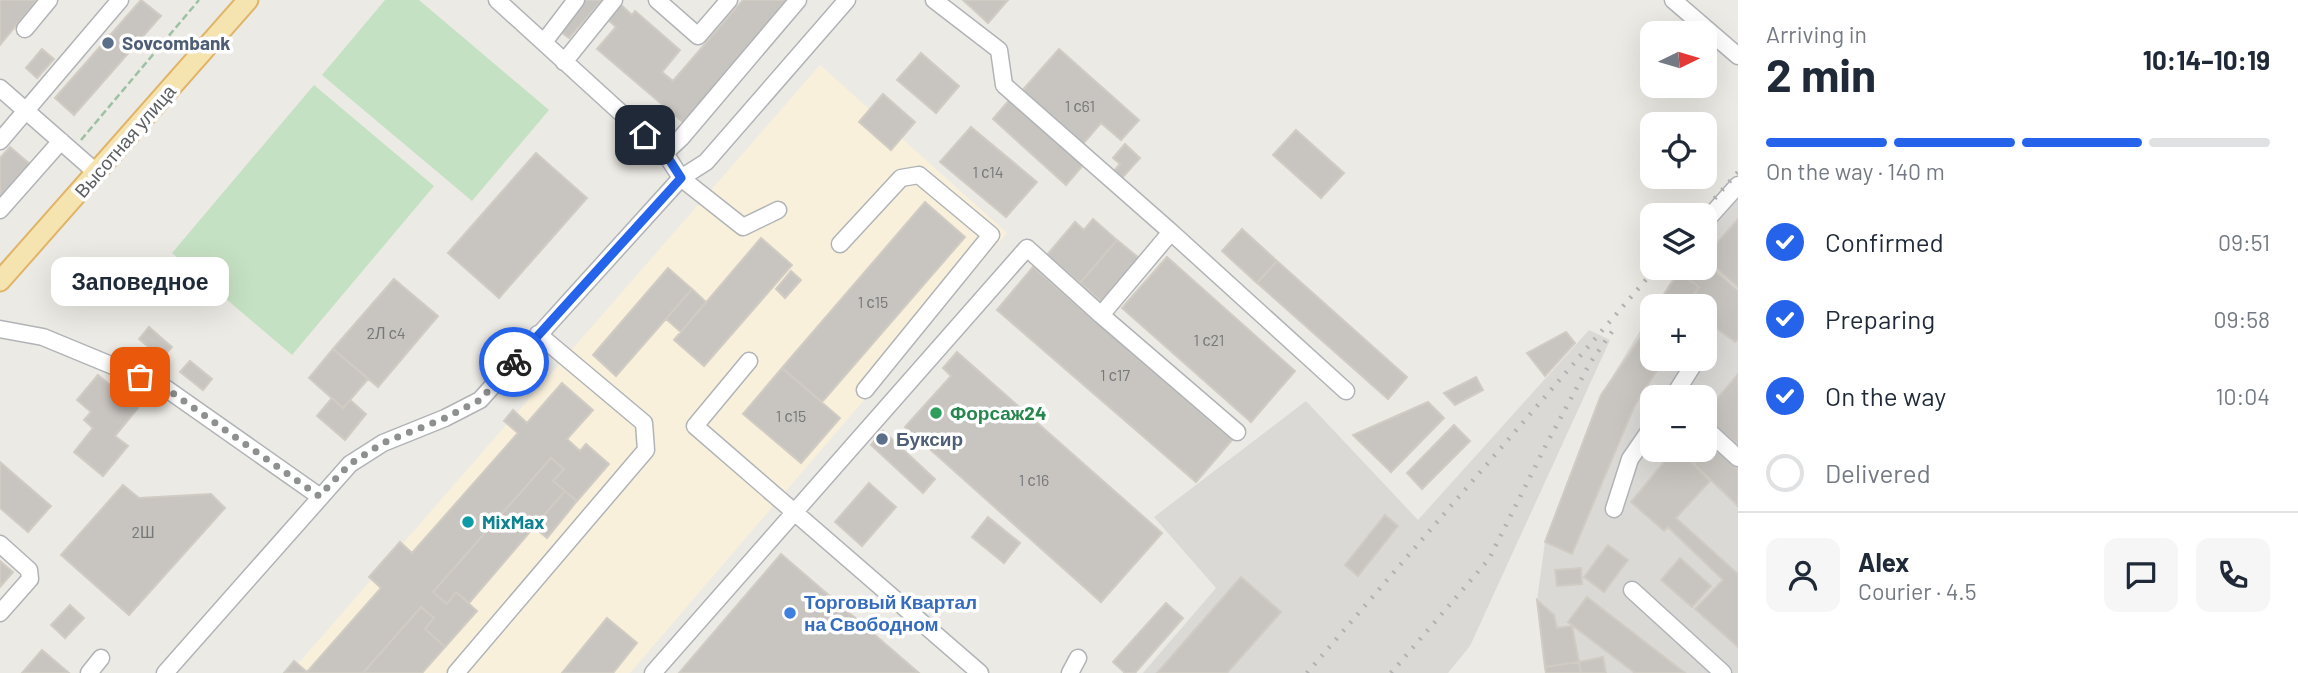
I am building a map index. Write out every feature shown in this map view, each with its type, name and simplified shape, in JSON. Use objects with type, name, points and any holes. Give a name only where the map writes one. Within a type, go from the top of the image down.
[{"type":"main road","name":"Высотная улица","points":[[0,281],[248,0]]},
{"type":"street","points":[[25,29],[49,0]]},
{"type":"street","points":[[0,141],[120,0]]},
{"type":"street","points":[[498,0],[665,153],[681,178],[743,227],[778,210]]},
{"type":"street","points":[[544,42],[576,0]]},
{"type":"street","points":[[564,62],[614,0]]},
{"type":"street","points":[[657,0],[698,36],[729,0]]},
{"type":"street","points":[[665,153],[681,138],[798,0]]},
{"type":"street","points":[[165,673],[350,464],[383,443],[445,418],[480,400],[681,178],[706,162],[847,0]]},
{"type":"street","points":[[934,0],[999,50],[1004,85],[1346,391]]},
{"type":"street","points":[[1673,0],[1738,56]]},
{"type":"street","points":[[0,88],[97,173]]},
{"type":"street","points":[[0,210],[66,146]]},
{"type":"street","points":[[840,244],[901,178],[919,175],[991,235],[864,390]]},
{"type":"street","points":[[1717,208],[1738,185]]},
{"type":"street","points":[[1101,315],[1171,232]]},
{"type":"street","points":[[653,673],[1027,248],[1237,432]]},
{"type":"street","points":[[0,329],[43,337],[164,387],[319,496]]},
{"type":"street","points":[[456,673],[646,450],[644,423],[538,334]]},
{"type":"street","points":[[749,361],[695,426],[980,673]]},
{"type":"street","points":[[1717,439],[1738,458]]},
{"type":"street","points":[[1614,509],[1630,458],[1640,444]]},
{"type":"street","points":[[0,544],[29,570],[30,579],[0,613]]},
{"type":"street","points":[[1632,590],[1723,673]]},
{"type":"street","points":[[89,673],[101,659]]},
{"type":"path","points":[[66,146],[199,0]]},
{"type":"shaded area","points":[[820,65],[1007,233],[630,673],[290,673]]},
{"type":"shaded area","points":[[1738,197],[1738,673],[1546,673],[1537,600],[1545,542],[1601,395],[1640,331],[1640,371],[1717,371],[1717,294],[1663,294],[1671,280],[1717,280],[1717,222]]},
{"type":"shaded area","points":[[1589,330],[1610,340],[1470,646],[1448,673],[1143,673],[1216,588],[1154,517],[1306,401],[1418,520]]},
{"type":"green space","points":[[385,0],[419,0],[549,110],[472,201],[322,75]]},
{"type":"green space","points":[[314,85],[434,186],[292,355],[172,253]]},
{"type":"building","points":[[0,0],[37,0],[0,45]]},
{"type":"building","points":[[141,0],[161,16],[74,115],[55,98]]},
{"type":"building","points":[[583,0],[602,0],[569,38],[558,30]]},
{"type":"building","points":[[743,0],[789,0],[684,123],[597,49],[616,27],[606,18],[619,3],[632,15],[635,11],[680,50],[662,72],[673,81]]},
{"type":"building","points":[[963,0],[1008,0],[988,23]]},
{"type":"building","points":[[42,49],[54,59],[37,78],[26,68]]},
{"type":"building","points":[[1059,49],[1139,120],[1121,140],[1101,123],[1082,145],[1021,92]]},
{"type":"building","points":[[921,53],[959,86],[936,113],[897,80]]},
{"type":"building","points":[[883,94],[915,122],[891,150],[859,122]]},
{"type":"building","points":[[1011,98],[1084,164],[1066,185],[993,119]]},
{"type":"building","points":[[971,127],[1037,182],[1006,217],[940,162]]},
{"type":"building","points":[[1296,130],[1344,173],[1321,198],[1273,155]]},
{"type":"building","points":[[1125,144],[1140,158],[1121,179],[1113,172],[1120,164],[1113,158]]},
{"type":"building","points":[[10,147],[30,164],[0,197],[0,158]]},
{"type":"building","points":[[536,153],[587,198],[499,298],[448,253]]},
{"type":"building","points":[[925,202],[965,237],[822,402],[782,368]]},
{"type":"building","points":[[1093,219],[1117,240],[1080,283],[1047,255],[1075,222],[1084,230]]},
{"type":"building","points":[[1738,219],[1738,287],[1717,269],[1717,243]]},
{"type":"building","points":[[1242,229],[1277,261],[1257,283],[1222,251]]},
{"type":"building","points":[[761,238],[792,265],[704,366],[674,340]]},
{"type":"building","points":[[1117,240],[1139,258],[1102,302],[1080,283]]},
{"type":"building","points":[[1167,257],[1295,371],[1251,422],[1122,308]]},
{"type":"building","points":[[1277,261],[1407,377],[1388,399],[1257,283]]},
{"type":"building","points":[[1033,267],[1232,440],[1196,482],[997,310]]},
{"type":"building","points":[[668,268],[692,289],[616,376],[593,355]]},
{"type":"building","points":[[791,271],[801,280],[785,298],[776,289]]},
{"type":"building","points":[[1717,272],[1738,291],[1738,339],[1735,342],[1717,329],[1717,294],[1695,294],[1699,287],[1690,280],[1717,280]]},
{"type":"building","points":[[105,275],[144,275],[143,303],[104,302]]},
{"type":"building","points":[[394,279],[438,316],[378,387],[333,349]]},
{"type":"building","points":[[1674,280],[1689,280],[1699,287],[1694,294],[1665,294]]},
{"type":"building","points":[[692,289],[706,302],[681,332],[666,319]]},
{"type":"building","points":[[149,327],[172,347],[162,358],[139,339]]},
{"type":"building","points":[[1566,332],[1575,343],[1545,376],[1527,353]]},
{"type":"building","points":[[1640,338],[1640,371],[1656,371],[1648,385],[1640,385],[1640,397],[1572,554],[1545,542],[1601,395]]},
{"type":"building","points":[[333,349],[368,379],[343,408],[309,378]]},
{"type":"building","points":[[957,352],[1162,533],[1101,602],[905,427],[951,376],[943,368]]},
{"type":"building","points":[[190,361],[212,379],[203,390],[180,372]]},
{"type":"building","points":[[782,368],[840,418],[801,463],[743,414]]},
{"type":"building","points":[[1738,374],[1738,445],[1717,428],[1717,399]]},
{"type":"building","points":[[98,375],[138,408],[115,436],[128,446],[103,476],[74,452],[93,428],[84,420],[91,412],[77,400]]},
{"type":"building","points":[[1476,377],[1483,390],[1455,405],[1444,393]]},
{"type":"building","name":"MixMax","points":[[562,383],[593,410],[567,439],[580,451],[586,444],[609,464],[577,501],[553,481],[564,469],[551,458],[433,592],[447,604],[456,592],[477,611],[445,647],[425,629],[434,618],[421,607],[363,673],[284,673],[294,661],[307,672],[381,588],[369,577],[400,542],[412,553],[518,433],[504,421],[513,410],[527,423]]},
{"type":"building","points":[[332,398],[343,408],[350,400],[366,414],[345,440],[317,416]]},
{"type":"building","points":[[1428,402],[1444,418],[1391,472],[1353,435]]},
{"type":"building","points":[[1454,425],[1470,441],[1422,489],[1407,473]]},
{"type":"building","points":[[883,431],[935,479],[923,493],[871,445]]},
{"type":"building","points":[[1717,450],[1738,469],[1738,506],[1694,464],[1717,462]]},
{"type":"building","points":[[551,458],[564,469],[553,481],[565,491],[469,603],[456,592],[447,604],[433,592]]},
{"type":"building","points":[[0,462],[51,506],[28,532],[0,508]]},
{"type":"building","points":[[1664,462],[1691,462],[1710,481],[1676,518],[1738,574],[1738,647],[1695,609],[1723,580],[1668,527],[1664,531],[1631,502]]},
{"type":"building","points":[[869,483],[896,507],[862,546],[835,522]]},
{"type":"building","points":[[123,485],[139,498],[211,494],[225,508],[129,615],[61,555]]},
{"type":"building","points":[[565,491],[577,501],[547,538],[534,527]]},
{"type":"building","points":[[1385,515],[1398,526],[1358,576],[1345,565]]},
{"type":"building","points":[[988,517],[1020,543],[1004,563],[972,537]]},
{"type":"building","points":[[1608,545],[1628,560],[1604,592],[1584,577]]},
{"type":"building","name":"Торговый Квартал на Свободном","points":[[781,554],[919,673],[679,673]]},
{"type":"building","points":[[1680,558],[1711,586],[1692,607],[1661,580]]},
{"type":"building","points":[[0,561],[13,572],[0,587]]},
{"type":"building","points":[[1581,568],[1582,584],[1557,586],[1555,570]]},
{"type":"building","points":[[1241,577],[1281,612],[1227,673],[1157,673]]},
{"type":"building","points":[[1587,597],[1685,673],[1635,673],[1568,622]]},
{"type":"building","points":[[1537,600],[1554,615],[1557,628],[1572,626],[1579,662],[1545,667]]},
{"type":"building","points":[[1166,603],[1183,618],[1135,673],[1125,673],[1113,662]]},
{"type":"building","points":[[70,605],[84,618],[65,638],[51,625]]},
{"type":"building","points":[[421,607],[434,618],[425,629],[445,647],[422,673],[363,673]]},
{"type":"building","points":[[607,618],[637,643],[613,673],[562,673]]},
{"type":"building","points":[[42,650],[69,673],[22,673]]},
{"type":"building","points":[[1603,657],[1606,673],[1581,673],[1579,662]]},
{"type":"building","points":[[1579,662],[1581,673],[1546,673],[1545,667]]},
{"type":"railway","points":[[1711,203],[1738,172]]},
{"type":"railway","points":[[1307,673],[1646,280]]},
{"type":"railway","points":[[1391,673],[1489,559],[1590,363],[1616,326]]},
{"type":"way so far","points":[[140,377],[164,387],[319,496],[350,464],[383,443],[445,418],[480,400],[514,362]]},
{"type":"place","name":"Sovcombank","points":[[108,43]]},
{"type":"place","name":"Заповедное","points":[[140,377]]},
{"type":"place","name":"Форсаж24","points":[[936,413]]},
{"type":"place","name":"Буксир","points":[[882,439]]},
{"type":"place","name":"MixMax","points":[[468,522]]},
{"type":"place","name":"Торговый Квартал на Свободном","points":[[790,613]]},
{"type":"route","points":[[514,362],[681,178],[665,153],[645,135]]}]
